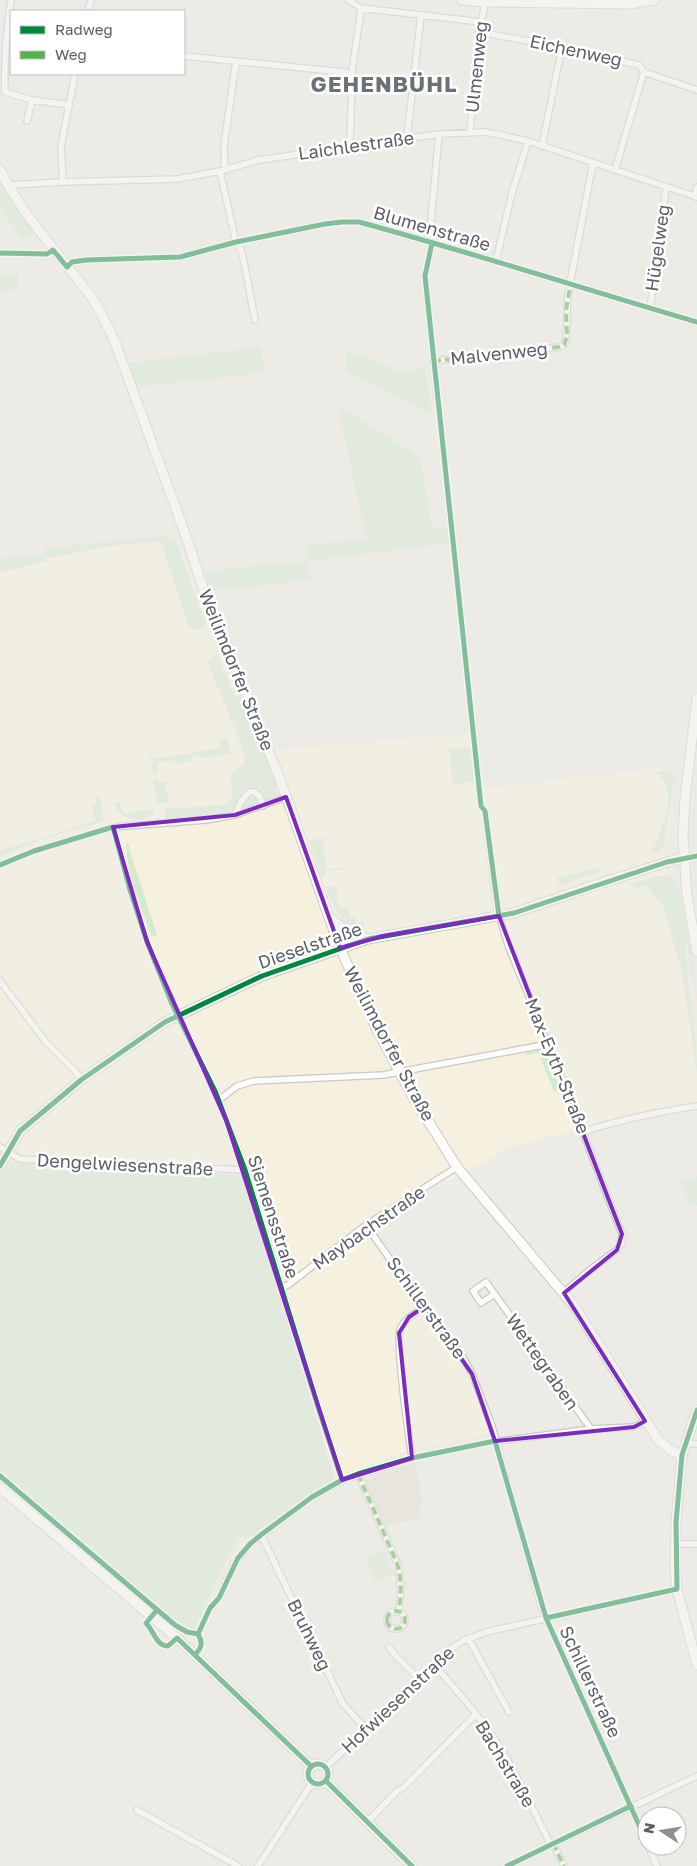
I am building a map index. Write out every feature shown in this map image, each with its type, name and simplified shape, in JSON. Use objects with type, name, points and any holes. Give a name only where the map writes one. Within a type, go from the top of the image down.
[{"type":"main road","points":[[462,0],[629,4],[654,0]]},
{"type":"main road","name":"Weilimdorfer Straße","points":[[0,170],[24,212],[102,314],[115,342],[186,536],[205,594],[286,797],[340,948],[369,1015],[399,1071],[457,1167],[575,1306],[659,1441],[672,1451],[682,1455]]},
{"type":"main road","points":[[697,698],[684,798],[684,857],[687,896],[697,952]]},
{"type":"main road","name":"Dieselstraße","points":[[0,1166],[3,1149],[20,1131],[81,1080],[165,1022],[262,976],[368,940],[514,913],[684,857]]},
{"type":"main road","points":[[329,917],[346,931],[368,940]]},
{"type":"main road","points":[[696,1414],[682,1455],[675,1544],[676,1589],[697,1665]]},
{"type":"main road","points":[[0,1488],[177,1638],[311,1766]]},
{"type":"main road","points":[[317,1764],[326,1767],[329,1776],[326,1781],[318,1785],[312,1783],[308,1773],[311,1766],[317,1764]]},
{"type":"main road","points":[[326,1781],[412,1866]]},
{"type":"street","points":[[12,0],[7,22],[4,59],[5,92],[32,100],[69,105]]},
{"type":"street","points":[[348,0],[361,8],[481,22]]},
{"type":"street","name":"Ulmenweg","points":[[470,132],[479,32],[486,1]]},
{"type":"street","points":[[350,147],[352,73],[361,8]]},
{"type":"street","points":[[407,138],[421,15]]},
{"type":"street","name":"Eichenweg","points":[[479,32],[562,46],[639,64],[644,72],[697,90]]},
{"type":"street","points":[[542,146],[562,46]]},
{"type":"street","points":[[185,56],[352,73]]},
{"type":"street","points":[[236,61],[222,171],[236,242],[242,252],[255,320]]},
{"type":"street","points":[[615,170],[644,72]]},
{"type":"street","points":[[63,182],[61,147],[75,75]]},
{"type":"street","points":[[27,121],[32,100]]},
{"type":"street","name":"Laichlestraße","points":[[7,185],[177,179],[222,171],[259,160],[407,138],[470,132],[503,135],[528,141],[696,197]]},
{"type":"street","points":[[438,402],[425,276],[431,242],[439,134]]},
{"type":"street","points":[[496,261],[512,193],[528,141]]},
{"type":"street","points":[[570,286],[594,163]]},
{"type":"street","points":[[696,197],[697,187]]},
{"type":"street","name":"Hügelweg","points":[[650,308],[666,188]]},
{"type":"street","name":"Blumenstraße","points":[[67,266],[72,262],[86,260],[180,257],[236,242],[342,222],[359,222],[496,261],[570,286],[697,322]]},
{"type":"street","name":"Malvenweg","points":[[433,361],[560,347],[564,345],[567,336],[566,311],[570,286]]},
{"type":"street","points":[[235,815],[240,803],[249,792],[255,792],[260,797],[263,806]]},
{"type":"street","points":[[0,865],[34,851],[113,827],[206,820],[235,815],[286,797]]},
{"type":"street","name":"Max-Eyth-Straße","points":[[485,811],[499,916],[509,948],[549,1044],[622,1234],[622,1242],[617,1250],[563,1293]]},
{"type":"street","name":"Siemensstraße","points":[[113,827],[138,915],[170,998],[219,1100],[245,1170],[342,1480]]},
{"type":"street","points":[[684,857],[697,856]]},
{"type":"street","points":[[0,981],[46,1042],[76,1072],[81,1080]]},
{"type":"street","points":[[219,1100],[237,1086],[254,1081],[383,1075],[549,1044]]},
{"type":"street","points":[[583,1132],[646,1114],[697,1106]]},
{"type":"street","name":"Dengelwiesenstraße","points":[[3,1149],[20,1159],[27,1160],[245,1170]]},
{"type":"street","name":"Maybachstraße","points":[[281,1287],[288,1285],[366,1225],[457,1167]]},
{"type":"street","name":"Schillerstraße","points":[[366,1225],[384,1252],[460,1352],[470,1370],[481,1395],[546,1618],[637,1819]]},
{"type":"street","name":"Wettegraben","points":[[494,1294],[591,1429]]},
{"type":"street","points":[[412,1458],[400,1358],[399,1333],[401,1326],[409,1317],[424,1306]]},
{"type":"street","points":[[219,1598],[238,1558],[250,1544],[312,1497],[342,1480],[412,1458],[495,1442],[591,1429],[634,1426],[645,1421]]},
{"type":"street","points":[[685,1443],[697,1444]]},
{"type":"street","points":[[358,1474],[397,1563],[401,1579],[399,1612]]},
{"type":"street","name":"Bruhweg","points":[[262,1534],[288,1593],[343,1704],[366,1729]]},
{"type":"street","points":[[675,1544],[697,1544]]},
{"type":"street","name":"Hofwiesenstraße","points":[[326,1767],[418,1678],[456,1645],[468,1638],[486,1632],[676,1589]]},
{"type":"street","points":[[468,1638],[509,1712]]},
{"type":"street","points":[[389,1646],[394,1654],[418,1678]]},
{"type":"street","name":"Bachstraße","points":[[434,1664],[476,1714],[507,1759],[564,1866]]},
{"type":"street","points":[[367,1822],[476,1714]]},
{"type":"street","points":[[507,1866],[697,1776]]},
{"type":"street","points":[[258,1866],[312,1783]]},
{"type":"street","points":[[137,1810],[238,1866]]},
{"type":"highlighted area","points":[[286,797],[340,948],[383,936],[499,916],[622,1234],[617,1250],[564,1293],[645,1421],[634,1427],[495,1441],[472,1374],[425,1306],[409,1317],[399,1333],[412,1458],[342,1480],[226,1120],[147,942],[113,827],[235,815]]},
{"type":"shaded area","points":[[176,537],[276,801],[286,797],[266,753],[275,750],[472,733],[481,784],[487,788],[662,768],[672,797],[664,858],[697,1053],[697,1104],[643,1112],[510,1147],[459,1176],[413,1197],[375,1225],[368,1236],[441,1335],[473,1386],[488,1434],[403,1452],[336,1478],[258,1223],[129,1169],[20,1162],[0,1151],[0,564],[98,544]]},
{"type":"shaded area","points":[[415,1463],[422,1499],[419,1518],[386,1526],[365,1480],[387,1469]]},
{"type":"green space","points":[[0,181],[34,233],[23,239],[0,210]]},
{"type":"green space","points":[[18,273],[18,290],[0,291],[0,274]]},
{"type":"green space","points":[[260,347],[265,373],[138,387],[127,363]]},
{"type":"green space","points":[[345,351],[392,367],[392,371],[396,372],[408,371],[424,365],[433,416],[347,372]]},
{"type":"green space","points":[[338,405],[421,458],[432,529],[450,527],[452,543],[308,561],[306,545],[366,539]]},
{"type":"green space","points":[[162,536],[175,538],[206,623],[201,629],[190,629],[161,541],[111,546],[46,557],[46,561],[0,572],[0,559],[46,553],[45,548]]},
{"type":"green space","points":[[306,561],[311,580],[211,591],[204,571]]},
{"type":"green space","points":[[217,654],[235,696],[242,697],[274,766],[277,793],[263,806],[235,815],[165,822],[165,809],[224,805],[231,800],[233,790],[230,774],[243,764],[245,754],[207,661]]},
{"type":"green space","points":[[228,738],[231,754],[202,758],[201,756],[192,757],[192,761],[175,764],[174,760],[157,763],[158,771],[153,772],[150,757],[154,756],[154,759],[221,748],[219,740]]},
{"type":"green space","points":[[470,747],[474,782],[453,784],[449,749]]},
{"type":"green space","points":[[657,771],[676,773],[664,846],[661,851],[651,853],[664,824],[668,800],[667,790],[663,780],[656,773]]},
{"type":"green space","points":[[154,779],[171,784],[165,786],[169,802],[158,804]]},
{"type":"green space","points":[[96,797],[100,797],[104,821],[48,837],[0,856],[0,851],[95,821],[92,805],[96,803]]},
{"type":"green space","points":[[119,802],[124,814],[155,808],[151,817],[133,820],[124,817],[120,813],[114,803]]},
{"type":"green space","points":[[323,838],[327,841],[323,843],[326,869],[382,865],[325,871],[326,876],[322,877],[310,842],[311,840]]},
{"type":"green space","points":[[126,843],[129,844],[157,935],[152,937],[132,878]]},
{"type":"green space","points":[[599,867],[600,870],[598,872],[560,886],[557,878]]},
{"type":"green space","points":[[656,876],[673,876],[682,900],[696,991],[697,1013],[696,995],[686,935],[687,970],[697,1073],[682,972],[662,903],[652,895],[647,886],[634,889],[631,884]]},
{"type":"green space","points":[[337,886],[338,908],[348,908],[350,918],[355,917],[356,923],[364,921],[364,927],[346,924],[335,909],[326,887]]},
{"type":"green space","points":[[536,1049],[546,1053],[559,1086],[557,1090],[554,1091],[538,1053],[527,1055],[526,1051]]},
{"type":"green space","points":[[10,1163],[245,1175],[334,1479],[255,1536],[239,1537],[217,1579],[195,1631],[184,1628],[0,1471],[0,1173]]},
{"type":"green space","points":[[697,1177],[697,1206],[691,1207],[681,1182]]},
{"type":"green space","points":[[384,1549],[394,1573],[375,1581],[365,1557]]},
{"type":"tram line","points":[[697,766],[693,832],[697,897]]},
{"type":"tram line","points":[[693,1852],[697,1861]]},
{"type":"marked path","points":[[433,361],[560,347],[564,345],[567,336],[566,311],[570,286]]},
{"type":"marked path","points":[[358,1474],[397,1563],[401,1587],[399,1611]]},
{"type":"marked path","points":[[392,1611],[400,1611],[405,1616],[405,1620],[403,1627],[392,1629],[387,1624],[387,1616],[392,1611]]},
{"type":"marked path","points":[[553,1843],[564,1866]]},
{"type":"cycle path","points":[[0,253],[47,254],[53,250],[67,267],[72,262],[86,260],[180,257],[236,242],[325,224],[359,222],[697,322]]},
{"type":"cycle path","points":[[432,243],[425,276],[481,806],[485,811],[499,916]]},
{"type":"cycle path","points":[[0,865],[34,851],[113,827],[130,890],[147,942],[172,1004],[215,1091],[245,1170],[342,1480]]},
{"type":"cycle path","points":[[0,1166],[20,1131],[81,1080],[165,1022],[262,976],[368,939],[514,913],[667,862],[697,856]]},
{"type":"cycle path","points":[[546,1618],[677,1589],[676,1522],[682,1455],[697,1410]]},
{"type":"cycle path","points":[[198,1634],[210,1608],[219,1598],[238,1558],[262,1534],[312,1497],[342,1480],[358,1474],[412,1458],[495,1441],[546,1618],[637,1821]]},
{"type":"cycle path","points":[[0,1476],[175,1625],[187,1632],[198,1634],[201,1645],[195,1655]]},
{"type":"cycle path","points":[[157,1610],[146,1623],[158,1641],[168,1646],[177,1638],[311,1766]]},
{"type":"cycle path","points":[[314,1764],[322,1764],[328,1770],[328,1774],[328,1778],[322,1784],[314,1784],[308,1778],[308,1770],[314,1764]]},
{"type":"cycle path","points":[[326,1781],[412,1866]]},
{"type":"cycle path","points":[[507,1866],[631,1806]]},
{"type":"district","name":"GEHENBÜHL","points":[[384,84]]}]
